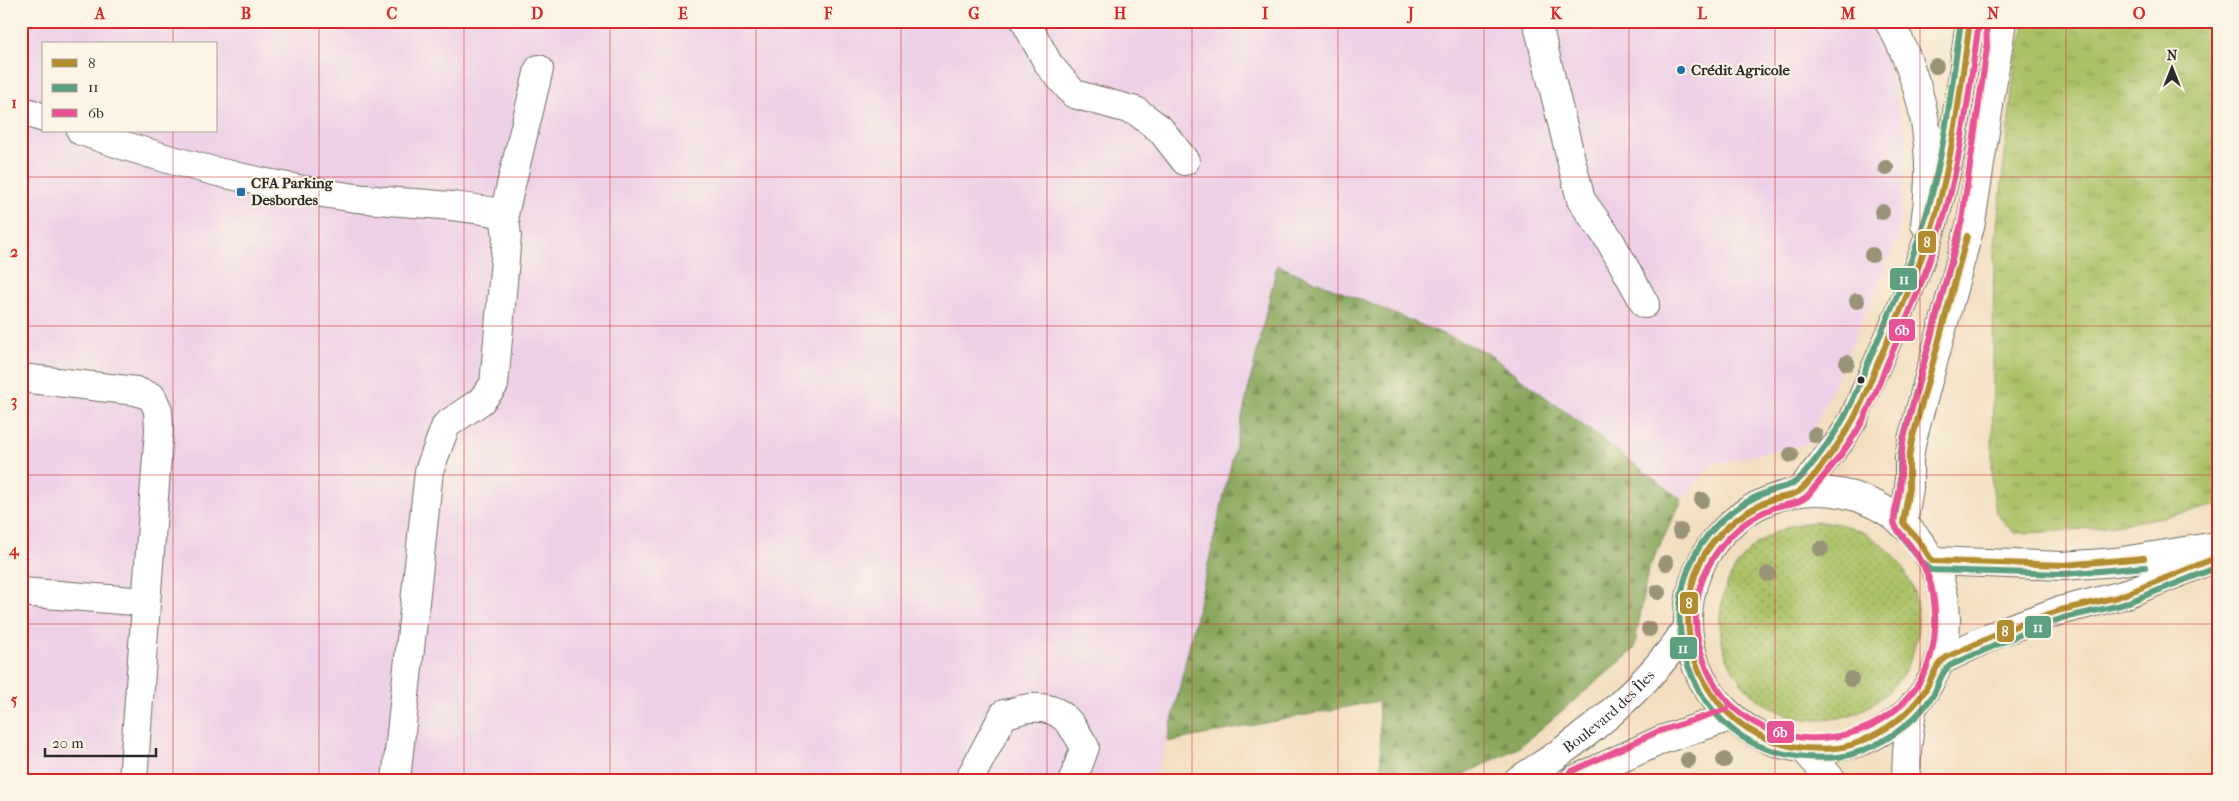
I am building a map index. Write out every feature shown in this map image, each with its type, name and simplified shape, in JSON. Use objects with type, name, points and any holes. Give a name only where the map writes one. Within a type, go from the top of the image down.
[{"type":"main road","points":[[1025,21],[1049,65],[1074,94],[1136,111],[1160,129],[1185,161]]},
{"type":"main road","points":[[1537,21],[1580,200],[1609,239],[1645,304]]},
{"type":"main road","points":[[1888,21],[1906,57],[1921,96],[1930,157],[1927,209],[1919,265]]},
{"type":"main road","points":[[1799,492],[1840,441],[1854,418],[1919,265],[1936,212],[1948,160],[1970,21]]},
{"type":"main road","points":[[1902,523],[1909,488],[1909,458],[1912,440],[1971,222],[1996,34],[2002,21]]},
{"type":"main road","points":[[396,780],[429,471],[446,425],[480,400],[494,385],[507,236],[504,214],[539,69]]},
{"type":"main road","points":[[21,110],[42,117]]},
{"type":"main road","points":[[84,132],[136,150],[242,179],[351,197],[476,208],[504,214]]},
{"type":"main road","points":[[21,378],[136,391],[152,397],[158,410],[159,430],[133,780]]},
{"type":"main road","points":[[1799,492],[1836,492],[1871,503],[1902,523],[1919,541],[1932,561],[1944,593],[1946,627],[1940,660],[1924,694],[1912,709],[1881,733],[1843,747],[1804,749],[1777,744],[1752,732],[1730,717],[1708,692],[1704,684],[1694,662],[1687,630],[1688,602],[1695,574],[1708,549],[1726,527],[1748,510],[1772,499],[1799,492]]},
{"type":"main road","points":[[1932,561],[2064,566],[2116,562],[2218,546]]},
{"type":"main road","points":[[1940,660],[2003,631],[2059,611],[2123,595],[2218,557]]},
{"type":"main road","points":[[21,592],[146,602]]},
{"type":"main road","name":"Boulevard des Îles","points":[[1518,780],[1570,745],[1620,705],[1666,659],[1687,630]]},
{"type":"main road","points":[[970,780],[1004,714],[1031,708],[1056,711],[1071,722],[1085,747],[1074,780]]},
{"type":"main road","points":[[1906,780],[1905,767],[1912,709]]},
{"type":"main road","points":[[1574,780],[1662,740],[1730,717]]},
{"type":"main road","points":[[1804,749],[1832,780]]},
{"type":"shaded area","points":[[21,21],[1871,21],[1879,30],[1907,140],[1898,239],[1807,444],[1712,464],[1682,500],[1486,352],[1277,266],[1167,742],[1153,780],[21,780]]},
{"type":"green space","points":[[2025,21],[2218,21],[2218,505],[2117,525],[2014,533],[1996,513],[1992,481],[1994,253],[2015,64]]},
{"type":"green space","points":[[1277,265],[1486,352],[1682,500],[1648,570],[1634,650],[1518,748],[1452,780],[1382,780],[1378,701],[1167,742]]},
{"type":"green space","points":[[1809,522],[1829,522],[1848,526],[1866,533],[1882,544],[1896,558],[1911,583],[1918,611],[1914,650],[1907,668],[1896,684],[1882,698],[1866,709],[1848,716],[1829,720],[1809,720],[1790,716],[1772,709],[1756,698],[1742,684],[1731,668],[1724,650],[1720,631],[1720,611],[1724,592],[1731,574],[1742,558],[1756,544],[1772,533],[1790,526]]},
{"type":"transit line","name":"11","points":[[1961,21],[1944,139],[1934,186],[1903,281],[1849,408],[1826,446],[1810,467],[1795,482],[1754,498],[1730,513],[1709,533],[1694,557],[1681,594],[1682,644],[1689,668],[1700,691],[1714,712],[1732,729],[1753,743],[1779,753],[1805,757],[1833,758],[1844,756],[1873,746],[1895,733],[1916,717],[1932,697],[1942,675],[1951,665],[2028,631],[2063,618],[2121,605],[2218,567]]},
{"type":"transit line","name":"8","points":[[1970,21],[1953,141],[1937,211],[1912,282],[1865,394],[1841,440],[1803,488],[1797,493],[1768,501],[1745,514],[1724,530],[1707,551],[1695,575],[1689,605],[1689,635],[1696,663],[1708,688],[1726,711],[1748,729],[1774,742],[1804,748],[1844,747],[1877,734],[1903,716],[1918,701],[1936,668],[1947,657],[2025,622],[2061,610],[2118,597],[2218,557]]},
{"type":"transit line","name":"6b","points":[[1979,22],[1956,170],[1945,212],[1916,296],[1866,414],[1845,450],[1806,497],[1798,502],[1773,508],[1757,515],[1731,536],[1710,563],[1698,594],[1696,626],[1698,640],[1707,669],[1730,704],[1762,727],[1799,737],[1837,736],[1873,724],[1904,702],[1926,670],[1935,628],[1934,598],[1922,563],[1915,551],[1896,528],[1895,514],[1900,489],[1904,438],[1962,220],[1987,48],[1986,21]]},
{"type":"transit line","name":"11","points":[[1959,234],[1903,439],[1900,457],[1900,487],[1894,522],[1896,526],[1917,556],[1931,570],[2064,574],[2145,567]]},
{"type":"transit line","name":"8","points":[[1967,236],[1912,440],[1909,458],[1909,488],[1903,523],[1919,541],[1932,561],[2064,565],[2144,558]]},
{"type":"transit line","name":"6b","points":[[1570,772],[1657,732],[1727,709]]},
{"type":"place","name":"Crédit Agricole","points":[[1681,70]]},
{"type":"place","name":"CFA Parking Desbordes","points":[[241,192]]}]
